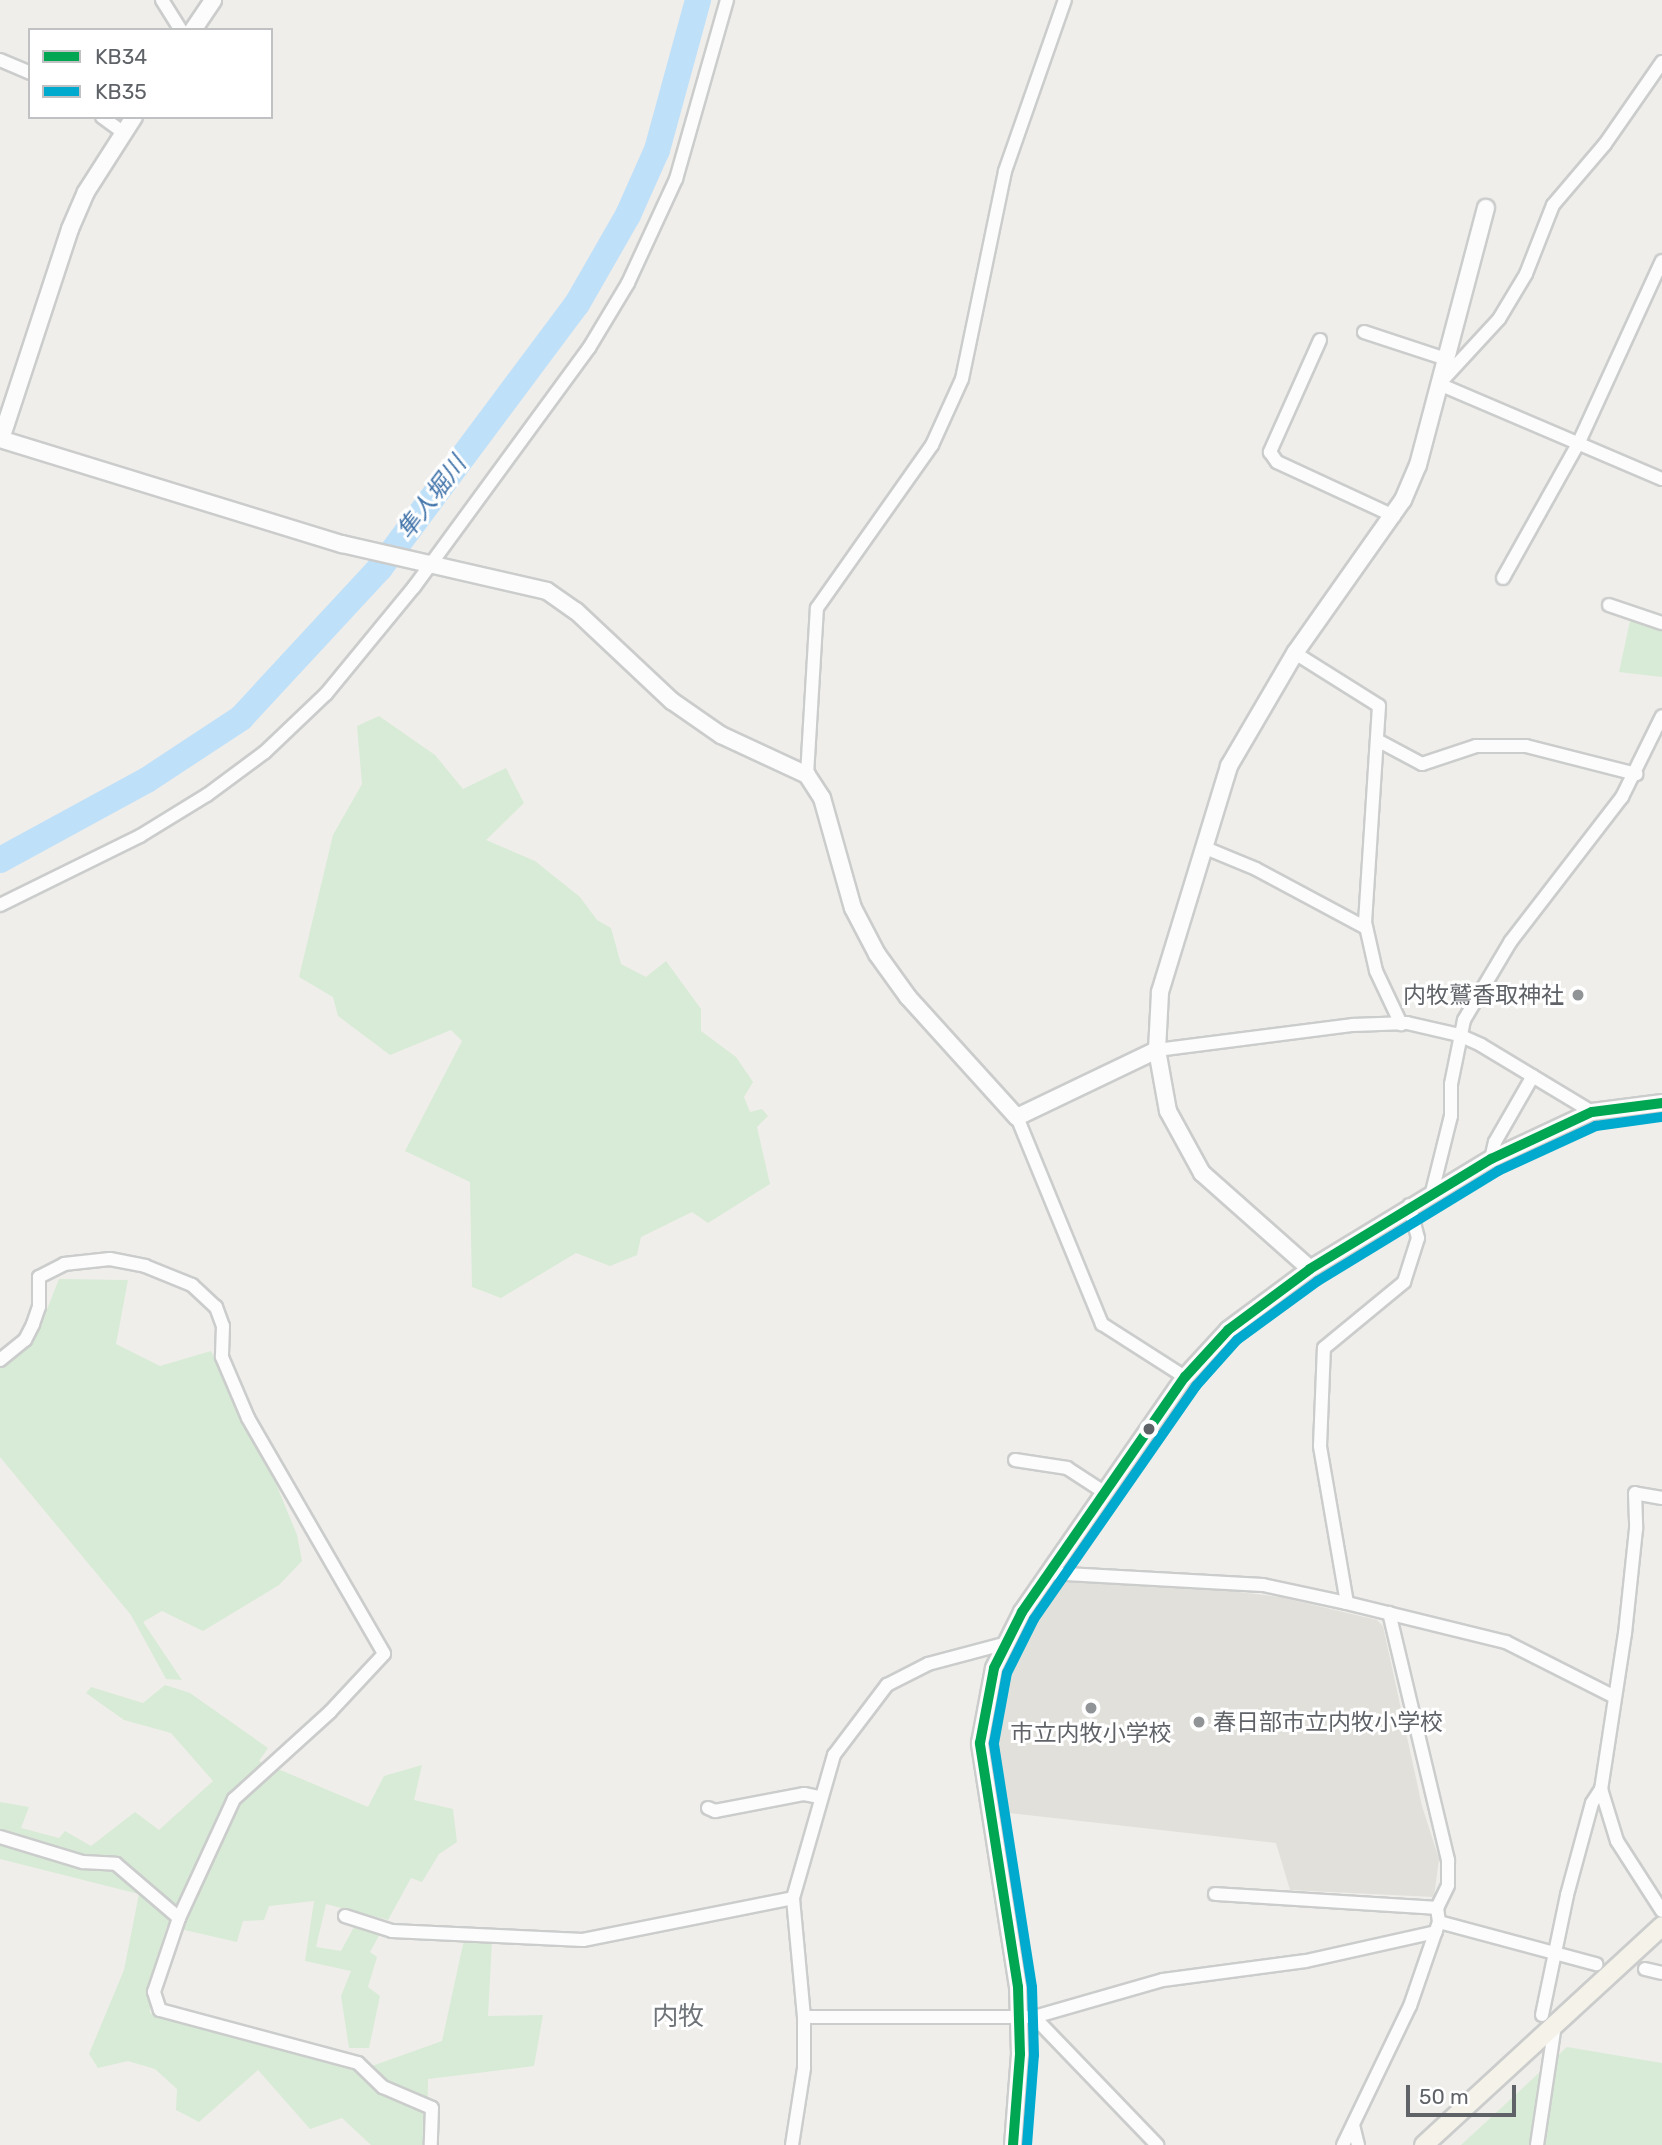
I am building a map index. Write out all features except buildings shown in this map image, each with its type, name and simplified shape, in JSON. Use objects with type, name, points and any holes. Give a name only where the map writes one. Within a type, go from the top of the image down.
[{"type":"main road","points":[[1424,2145],[1549,2020],[1662,1926]]},
{"type":"street","points":[[162,0],[180,28]]},
{"type":"street","points":[[194,28],[213,0]]},
{"type":"street","points":[[0,905],[140,836],[208,795],[265,752],[326,694],[430,561],[589,348],[628,283],[676,179],[727,0]]},
{"type":"street","points":[[807,775],[817,608],[932,445],[962,379],[980,309],[1005,171],[1065,0]]},
{"type":"street","points":[[0,60],[28,72]]},
{"type":"street","points":[[1439,384],[1499,319],[1526,274],[1553,205],[1605,144],[1662,62]]},
{"type":"street","points":[[105,119],[124,132]]},
{"type":"street","points":[[133,119],[86,192],[70,229],[1,439],[341,544],[430,561],[547,591],[576,611],[672,701],[721,735],[807,775],[822,797],[853,908],[877,954],[908,997],[1017,1117],[1102,1324],[1185,1377]]},
{"type":"street","points":[[1310,1269],[1202,1173],[1168,1111],[1157,1050],[1160,992],[1229,766],[1295,653],[1394,516],[1418,465],[1486,208]]},
{"type":"street","points":[[1503,578],[1579,442],[1662,261]]},
{"type":"street","points":[[1364,332],[1446,359]]},
{"type":"street","points":[[1320,340],[1270,452],[1277,462],[1394,516]]},
{"type":"street","points":[[1439,384],[1660,473]]},
{"type":"street","points":[[1609,606],[1662,623]]},
{"type":"street","points":[[1295,653],[1379,706],[1365,881],[1366,928],[1377,971],[1401,1024]]},
{"type":"street","points":[[1432,1192],[1451,1116],[1459,1035],[1484,983],[1511,941],[1636,774],[1662,716]]},
{"type":"street","points":[[1377,740],[1422,764],[1476,746],[1526,746],[1636,774]]},
{"type":"street","points":[[1203,847],[1256,869],[1366,928]]},
{"type":"street","points":[[1017,1117],[1157,1050],[1353,1025],[1401,1024],[1459,1035],[1592,1112]]},
{"type":"street","points":[[1491,1158],[1495,1142],[1533,1076]]},
{"type":"street","points":[[1013,2145],[1027,2017],[981,1752],[985,1702],[1003,1644],[1048,1573],[1185,1377],[1228,1330],[1310,1269],[1409,1205],[1491,1158],[1592,1112],[1662,1103]]},
{"type":"street","points":[[1347,1603],[1320,1446],[1324,1348],[1404,1282],[1418,1238],[1409,1205]]},
{"type":"street","points":[[0,1360],[25,1340],[39,1307],[39,1277],[54,1267],[88,1259],[128,1262],[170,1274],[206,1294],[221,1316],[222,1357],[248,1418],[384,1654],[330,1712],[234,1799],[179,1918],[154,1992],[160,2010],[358,2063],[383,2087],[432,2109],[431,2145]]},
{"type":"street","points":[[1015,1460],[1067,1468],[1104,1492]]},
{"type":"street","points":[[1537,2145],[1555,1956],[1583,1836],[1601,1789],[1613,1696],[1625,1633],[1636,1493],[1662,1498]]},
{"type":"street","points":[[1048,1573],[1250,1584],[1347,1603],[1506,1642],[1613,1696]]},
{"type":"street","points":[[1343,2145],[1410,2006],[1438,1927],[1437,1908],[1448,1885],[1448,1860],[1389,1614]]},
{"type":"street","points":[[792,2145],[804,2068],[804,2017],[793,1898],[834,1755],[887,1685],[928,1664],[1003,1644]]},
{"type":"street","points":[[1601,1789],[1617,1841],[1662,1910]]},
{"type":"street","points":[[708,1808],[715,1811],[804,1794],[820,1797]]},
{"type":"street","points":[[0,1837],[83,1862],[116,1864],[179,1918]]},
{"type":"street","points":[[1215,1894],[1437,1908]]},
{"type":"street","points":[[345,1916],[392,1931],[583,1940],[793,1898]]},
{"type":"street","points":[[804,2017],[1027,2017],[1163,1980],[1306,1961],[1438,1927],[1596,1964]]},
{"type":"street","points":[[1646,1969],[1662,1973]]},
{"type":"street","points":[[1027,2017],[1157,2145]]},
{"type":"street","points":[[1353,2125],[1358,2145]]},
{"type":"shaded area","name":"春日部市立内牧小学校","points":[[1057,1581],[1206,1588],[1280,1597],[1377,1620],[1383,1626],[1422,1806],[1439,1859],[1434,1897],[1290,1890],[1276,1843],[1000,1812],[993,1740],[996,1704],[1023,1637]]},
{"type":"green space","points":[[1630,621],[1662,631],[1662,677],[1619,672]]},
{"type":"green space","points":[[379,716],[435,755],[463,789],[506,768],[524,803],[486,840],[535,861],[580,897],[597,920],[611,928],[621,964],[646,977],[666,961],[701,1009],[701,1031],[736,1057],[753,1082],[744,1097],[750,1112],[762,1109],[768,1116],[757,1127],[770,1184],[708,1223],[692,1212],[641,1237],[637,1255],[610,1266],[576,1253],[501,1298],[472,1287],[470,1182],[405,1151],[462,1041],[451,1030],[390,1055],[338,1016],[333,997],[299,977],[333,835],[362,784],[357,726]]},
{"type":"green space","points":[[59,1279],[128,1280],[116,1344],[160,1366],[211,1351],[265,1457],[297,1535],[302,1561],[279,1585],[203,1631],[162,1611],[143,1622],[182,1680],[166,1679],[131,1615],[0,1457],[0,1362],[40,1327]]},
{"type":"green space","points":[[165,1685],[190,1693],[268,1748],[259,1761],[368,1807],[384,1776],[422,1765],[414,1800],[453,1809],[457,1842],[439,1854],[422,1882],[411,1878],[388,1920],[326,1904],[316,1947],[341,1951],[355,1925],[381,1932],[370,1952],[377,1957],[368,1987],[380,1996],[369,2048],[349,2048],[341,1996],[351,1971],[305,1961],[314,1901],[269,1906],[264,1920],[243,1921],[237,1942],[167,1926],[152,1973],[150,2013],[358,2071],[442,2041],[464,1940],[492,1941],[488,2016],[543,2015],[534,2066],[428,2079],[427,2145],[371,2145],[342,2118],[310,2129],[258,2070],[199,2122],[176,2110],[177,2089],[155,2069],[128,2061],[98,2068],[89,2054],[124,1970],[139,1894],[0,1859],[0,1802],[29,1807],[21,1828],[59,1838],[65,1831],[91,1846],[135,1812],[159,1830],[213,1781],[171,1733],[124,1720],[86,1693],[91,1687],[143,1703]]},
{"type":"green space","points":[[1567,2047],[1662,2063],[1662,2145],[1461,2145]]},
{"type":"waterway","name":"隼人堀川","points":[[0,860],[147,780],[241,718],[380,568],[577,304],[628,215],[657,150],[698,0]]},
{"type":"transit line","name":"KB34","points":[[1013,2145],[1020,2054],[1018,1987],[980,1743],[994,1668],[1022,1612],[1185,1377],[1228,1330],[1310,1269],[1491,1159],[1592,1112],[1662,1103]]},
{"type":"transit line","name":"KB35","points":[[1027,2145],[1034,2055],[1032,1987],[994,1743],[1007,1673],[1034,1619],[1196,1386],[1237,1340],[1318,1281],[1498,1171],[1596,1126],[1662,1117]]},
{"type":"place","name":"内牧鷲香取神社","points":[[1578,995]]},
{"type":"place","name":"市立内牧小学校","points":[[1091,1708]]},
{"type":"place","name":"春日部市立内牧小学校","points":[[1199,1722]]},
{"type":"district","name":"内牧","points":[[678,2017]]}]
